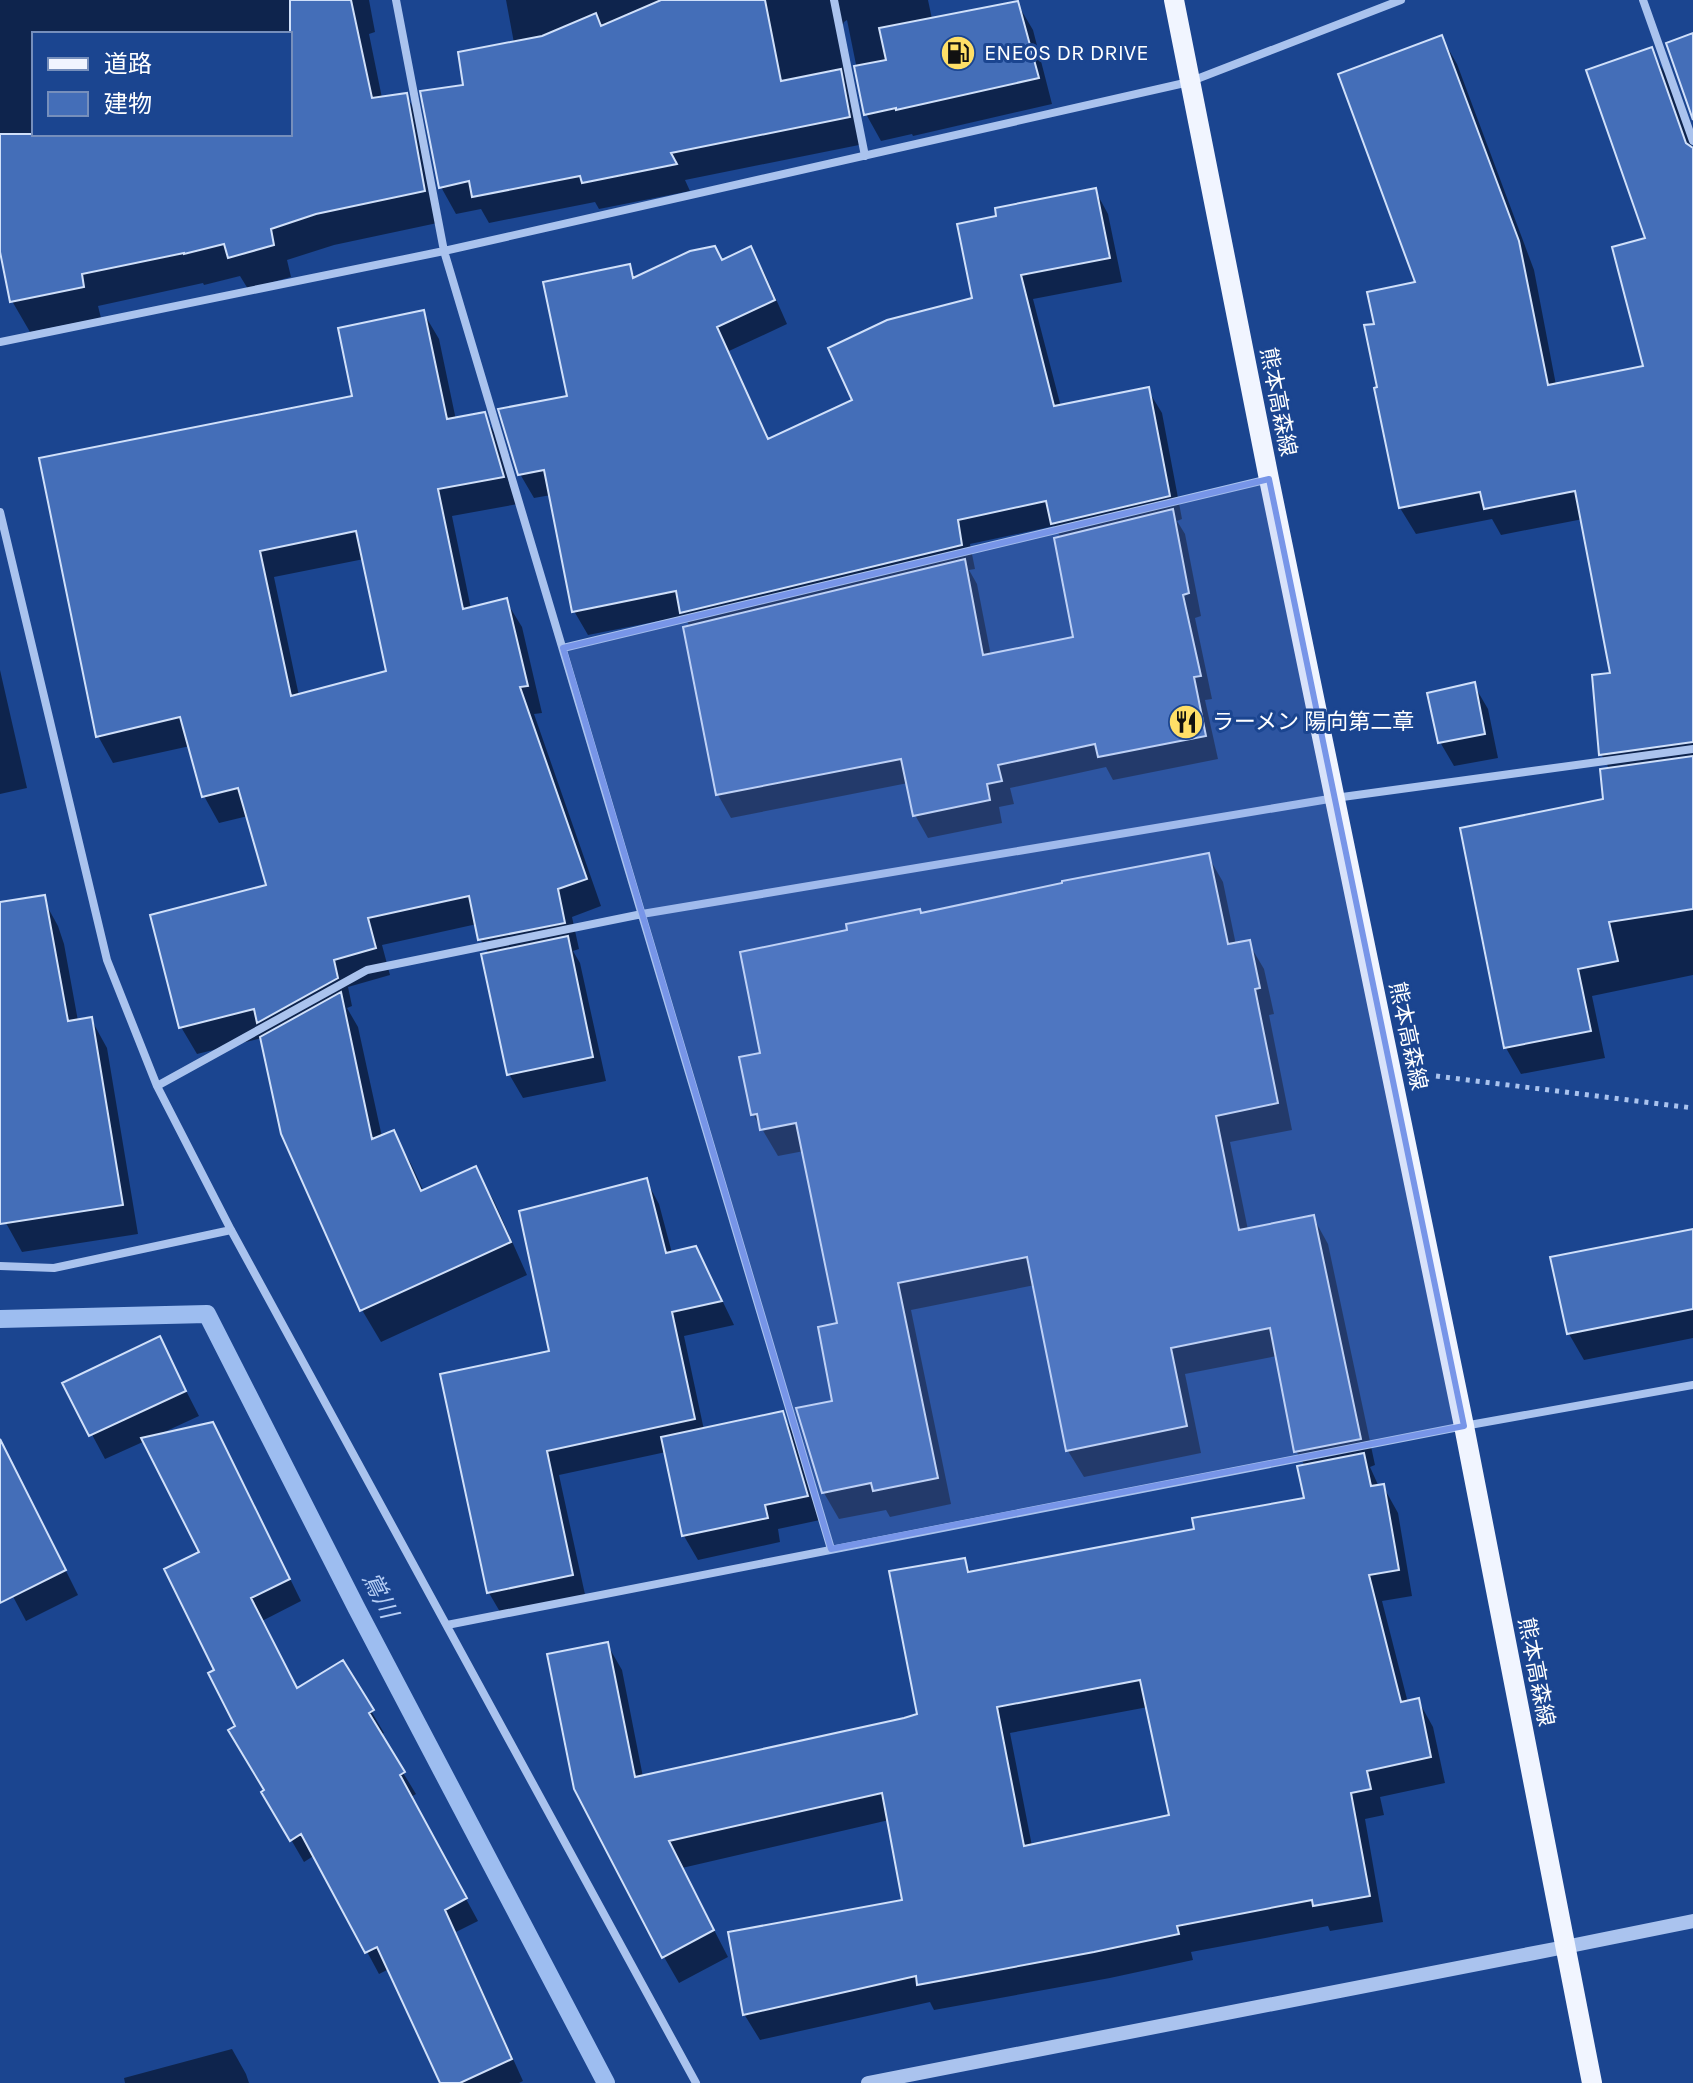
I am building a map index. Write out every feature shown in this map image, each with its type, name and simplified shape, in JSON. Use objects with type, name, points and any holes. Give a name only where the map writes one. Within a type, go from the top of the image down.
[{"type":"main road","name":"熊本高森線","points":[[1174,0],[1464,1426],[1592,2083]]},
{"type":"street","points":[[396,0],[444,251],[831,1549]]},
{"type":"street","points":[[834,0],[865,156]]},
{"type":"street","points":[[0,342],[444,251],[1189,82],[1401,0]]},
{"type":"street","points":[[1643,0],[1693,141]]},
{"type":"street","points":[[563,648],[1269,479]]},
{"type":"street","points":[[0,512],[107,960],[157,1086],[231,1230],[696,2083]]},
{"type":"street","points":[[157,1086],[367,970],[642,914],[1335,798],[1693,749]]},
{"type":"street","points":[[0,1266],[54,1268],[231,1230]]},
{"type":"street","points":[[447,1625],[1464,1426],[1693,1385]]},
{"type":"street","points":[[868,2083],[1693,1921]]},
{"type":"path","points":[[1391,1071],[1693,1108]]},
{"type":"highlighted area","points":[[1269,479],[1464,1426],[831,1549],[563,648]]},
{"type":"building","points":[[290,0],[351,0],[372,98],[407,93],[425,191],[316,214],[271,229],[274,245],[228,258],[224,244],[82,274],[84,287],[10,302],[0,252],[0,134],[292,136]]},
{"type":"building","points":[[661,0],[765,0],[781,81],[841,69],[850,117],[671,153],[677,164],[582,183],[580,176],[472,197],[469,181],[439,188],[420,91],[463,85],[458,52],[542,36],[596,13],[601,26]]},
{"type":"building","name":"ENEOS DR DRIVE","points":[[1018,1],[1039,78],[864,115],[854,66],[886,60],[879,28]]},
{"type":"building","points":[[1693,33],[1693,120],[1666,43]]},
{"type":"building","points":[[1442,35],[1519,241],[1548,385],[1643,366],[1612,247],[1645,238],[1586,70],[1652,47],[1686,143],[1693,148],[1693,742],[1599,755],[1592,675],[1610,673],[1575,491],[1484,509],[1480,492],[1399,508],[1364,325],[1374,324],[1367,292],[1415,282],[1338,74]]},
{"type":"building","points":[[1096,188],[1110,258],[1021,275],[1054,406],[1149,387],[1170,496],[1051,524],[1046,501],[958,520],[962,545],[680,613],[676,591],[572,612],[544,470],[518,475],[498,409],[567,396],[543,282],[630,264],[633,278],[690,251],[715,246],[722,260],[751,246],[775,300],[717,327],[768,439],[852,400],[828,348],[887,320],[972,298],[957,224],[996,216],[995,208]]},
{"type":"building","points":[[424,310],[447,419],[485,412],[504,477],[438,489],[463,609],[507,598],[528,686],[520,687],[587,879],[558,889],[565,923],[478,940],[469,896],[368,918],[376,948],[334,960],[338,978],[257,1023],[254,1009],[179,1028],[150,915],[266,885],[238,788],[202,797],[180,717],[96,737],[39,458],[352,396],[338,328]],"holes":[[[356,531],[386,671],[291,696],[260,551]]]},
{"type":"building","points":[[1173,509],[1189,593],[1183,595],[1201,676],[1194,677],[1206,736],[1098,757],[1095,744],[998,765],[1002,781],[987,784],[990,800],[913,816],[901,759],[716,795],[683,627],[965,559],[983,655],[1073,637],[1054,538]]},
{"type":"building","points":[[1475,682],[1485,734],[1438,743],[1427,693]]},
{"type":"building","points":[[1693,756],[1693,909],[1609,922],[1618,961],[1578,969],[1591,1031],[1504,1048],[1460,828],[1603,799],[1600,769]]},
{"type":"building","points":[[1209,853],[1228,944],[1250,940],[1260,988],[1255,989],[1278,1103],[1216,1116],[1239,1230],[1314,1215],[1361,1439],[1294,1452],[1270,1328],[1171,1348],[1187,1426],[1066,1451],[1027,1257],[898,1283],[938,1478],[873,1491],[871,1483],[822,1493],[796,1408],[832,1401],[818,1327],[837,1323],[796,1123],[760,1130],[757,1114],[751,1115],[739,1057],[760,1053],[740,952],[847,930],[846,924],[920,909],[921,913],[1062,881]]},
{"type":"building","points":[[45,895],[68,1021],[92,1017],[123,1205],[0,1224],[0,902]]},
{"type":"building","points":[[568,936],[593,1057],[507,1075],[481,954]]},
{"type":"building","points":[[341,992],[372,1139],[394,1130],[421,1191],[476,1166],[511,1242],[360,1311],[281,1134],[260,1037]]},
{"type":"building","points":[[647,1178],[666,1253],[696,1246],[722,1301],[672,1312],[695,1419],[547,1451],[573,1575],[487,1593],[440,1374],[549,1351],[519,1211]]},
{"type":"building","points":[[1693,1229],[1693,1309],[1567,1334],[1550,1257]]},
{"type":"building","points":[[160,1336],[186,1391],[89,1436],[62,1383]]},
{"type":"building","points":[[783,1411],[808,1496],[765,1505],[768,1518],[682,1536],[661,1437]]},
{"type":"building","points":[[213,1422],[290,1579],[251,1598],[297,1688],[343,1660],[374,1710],[369,1713],[405,1772],[400,1775],[467,1898],[445,1910],[512,2059],[460,2083],[440,2083],[377,1947],[365,1953],[301,1834],[290,1841],[261,1792],[264,1790],[228,1730],[235,1726],[208,1673],[214,1670],[164,1569],[199,1552],[141,1438]]},
{"type":"building","points":[[0,1439],[66,1570],[0,1603]]},
{"type":"building","points":[[1364,1453],[1371,1486],[1384,1484],[1399,1570],[1369,1575],[1401,1702],[1419,1698],[1431,1757],[1367,1771],[1371,1789],[1351,1793],[1370,1896],[1313,1906],[1312,1900],[1177,1926],[1179,1934],[1094,1952],[917,1985],[916,1976],[743,2015],[728,1932],[902,1900],[882,1793],[669,1841],[714,1930],[662,1958],[574,1789],[547,1654],[608,1642],[635,1777],[904,1718],[917,1714],[889,1571],[965,1558],[968,1572],[1194,1529],[1192,1518],[1304,1498],[1297,1466]],"holes":[[[1140,1680],[1169,1815],[1024,1846],[997,1707]]]},
{"type":"waterway","name":"鴬川","points":[[0,1319],[207,1314],[357,1609],[606,2083]]},
{"type":"place","name":"ENEOS DR DRIVE","points":[[958,53]]},
{"type":"place","name":"ラーメン 陽向第二章","points":[[1186,722]]}]
